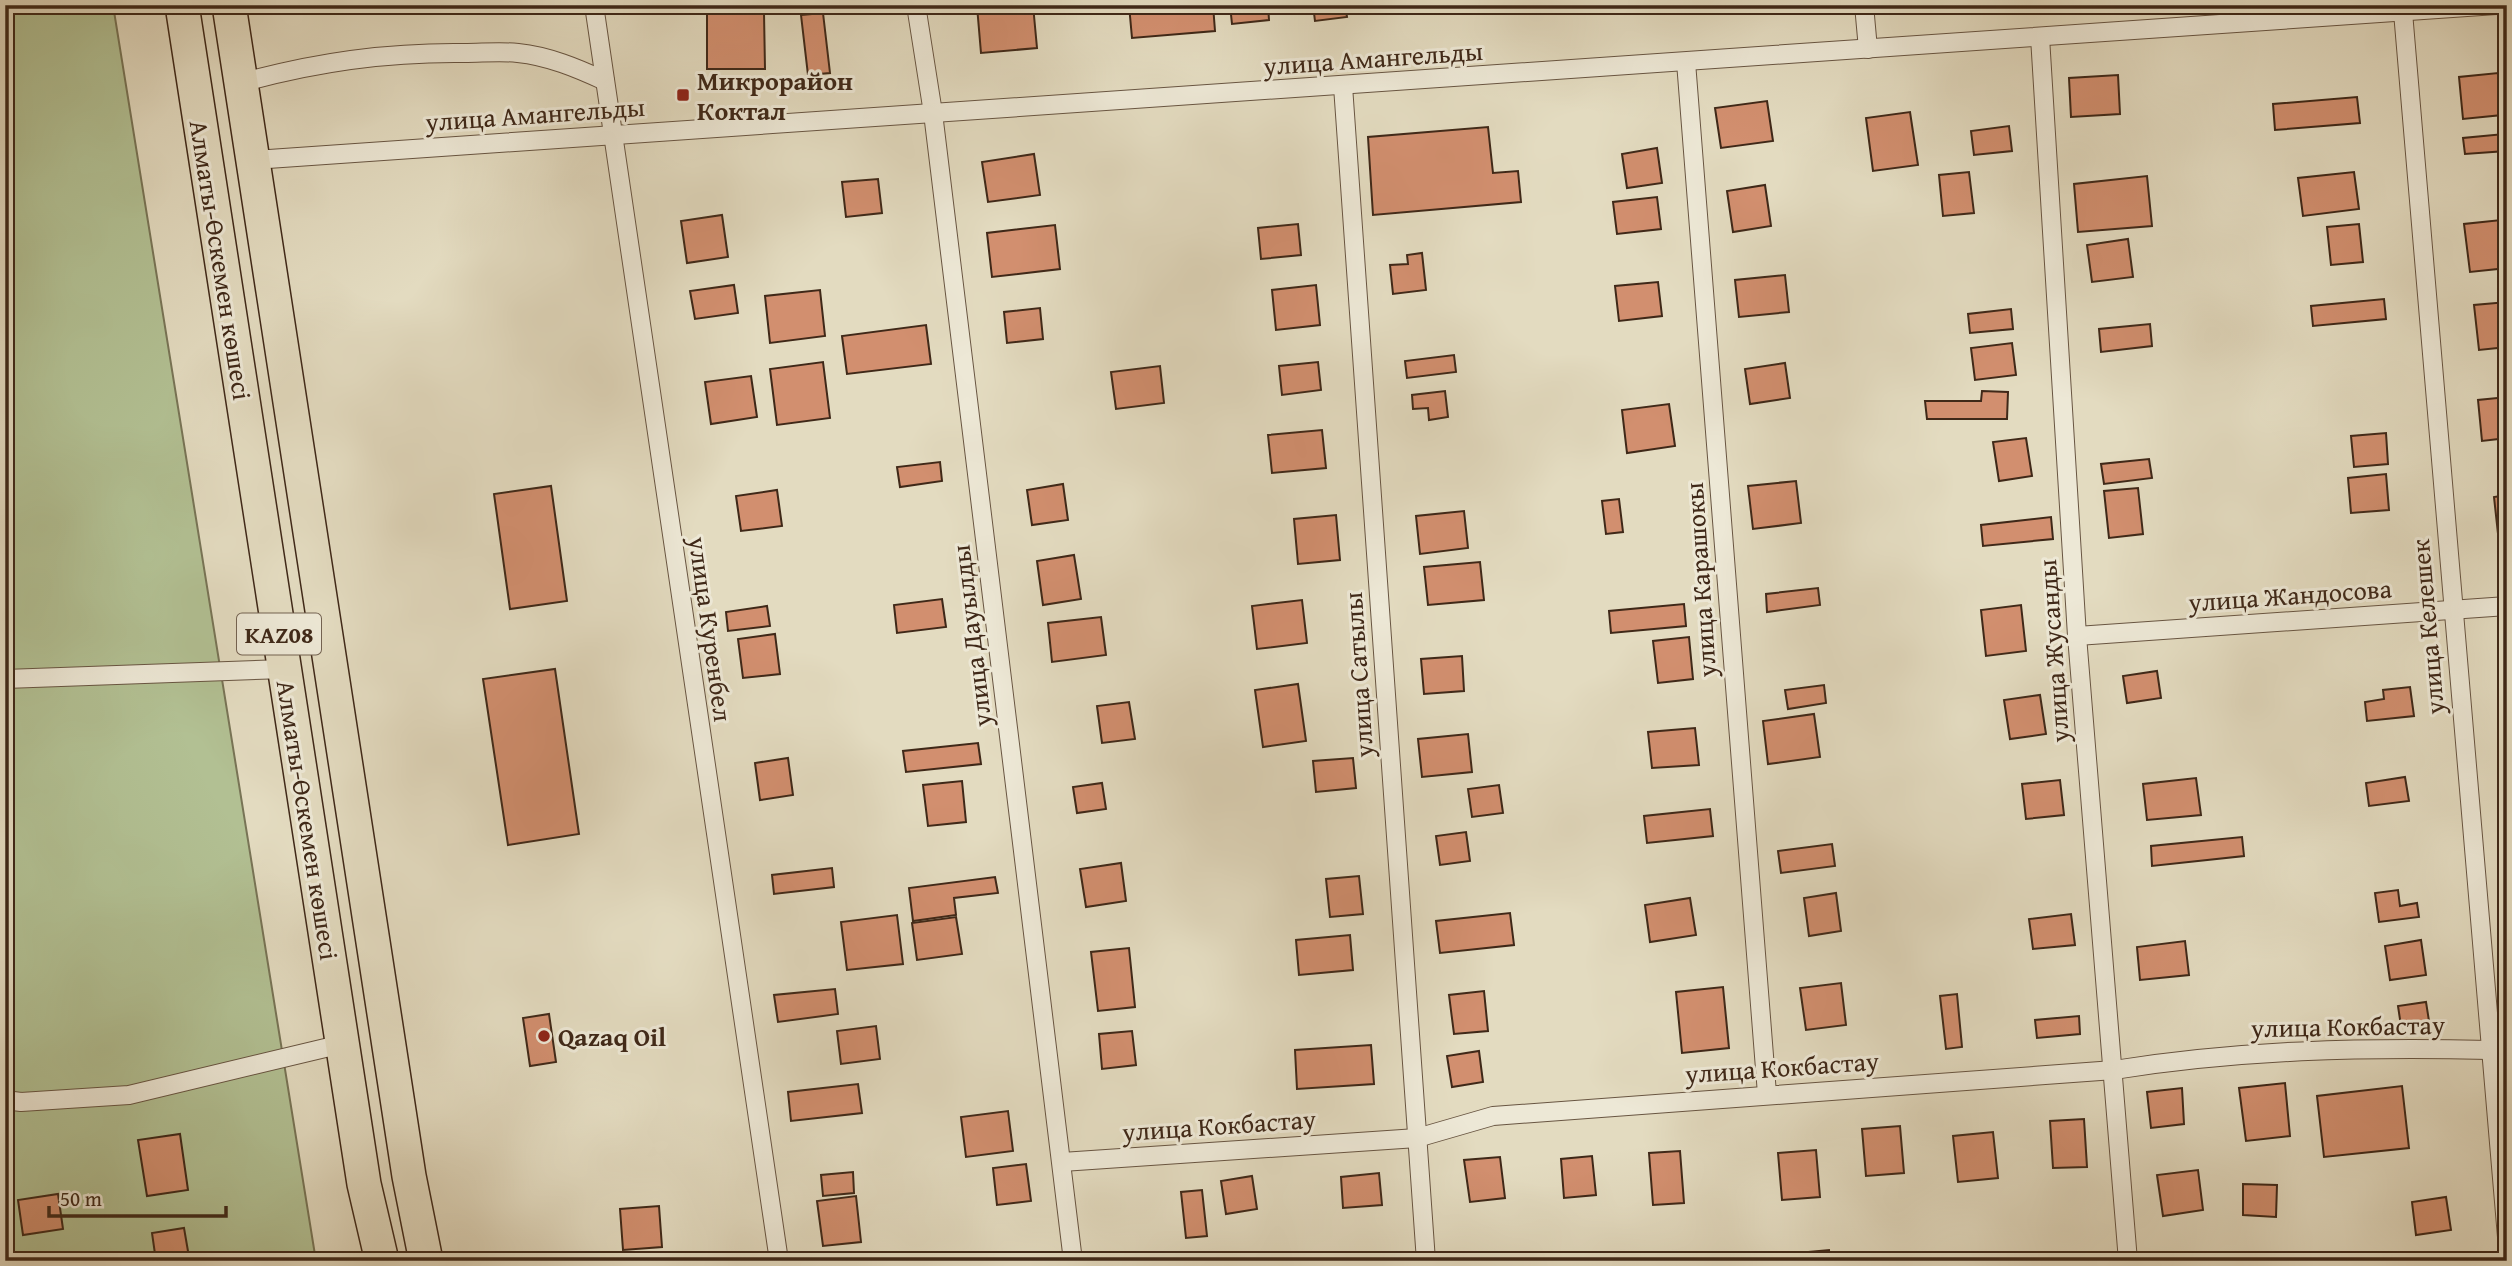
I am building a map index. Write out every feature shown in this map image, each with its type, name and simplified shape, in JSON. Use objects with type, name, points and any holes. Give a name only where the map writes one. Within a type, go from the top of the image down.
[{"type":"highway","name":"Алматы-Өскемен көшесі","points":[[182,5],[364,1184],[382,1261]]},
{"type":"highway","name":"Алматы-Өскемен көшесі","points":[[229,5],[409,1176],[426,1261]]},
{"type":"highway","points":[[199,117],[243,96]]},
{"type":"highway","points":[[305,804],[351,798]]},
{"type":"street","name":"улица Куренбел","points":[[594,5],[779,1261]]},
{"type":"street","name":"улица Дауылды","points":[[916,5],[933,113],[1073,1261]]},
{"type":"street","points":[[1864,5],[1868,49]]},
{"type":"street","name":"улица Амангельды","points":[[253,160],[2496,5]]},
{"type":"street","name":"улица Келешек","points":[[2403,12],[2452,610],[2498,1047],[2507,1237]]},
{"type":"street","name":"улица Жусанды","points":[[2040,37],[2077,636],[2128,1261]]},
{"type":"street","points":[[243,96],[296,68],[372,55],[518,53],[566,64],[605,81]]},
{"type":"street","name":"улица Карашокы","points":[[1686,62],[1767,1094]]},
{"type":"street","name":"улица Сатылы","points":[[1343,86],[1426,1261]]},
{"type":"street","name":"улица Жандосова","points":[[2077,636],[2507,606]]},
{"type":"street","points":[[5,679],[285,669]]},
{"type":"street","points":[[5,1100],[22,1102],[129,1095],[342,1044]]},
{"type":"street","name":"улица Кокбастау","points":[[1062,1162],[1416,1138],[1493,1116],[2114,1070],[2191,1058],[2359,1047],[2498,1047]]},
{"type":"green space","points":[[5,5],[113,5],[316,1261],[5,1261]]},
{"type":"building","points":[[1033,5],[1037,48],[981,53],[977,6]]},
{"type":"building","points":[[1129,5],[1213,5],[1215,31],[1132,38]]},
{"type":"building","points":[[1230,5],[1268,5],[1269,20],[1232,24]]},
{"type":"building","points":[[1313,5],[1345,5],[1347,17],[1315,21]]},
{"type":"building","points":[[1401,5],[1433,5],[1434,10],[1402,14]]},
{"type":"building","points":[[764,13],[765,69],[707,69],[707,14]]},
{"type":"building","points":[[823,13],[830,73],[808,75],[801,15]]},
{"type":"building","points":[[2498,73],[2502,115],[2463,119],[2459,77]]},
{"type":"building","points":[[2118,75],[2120,114],[2071,117],[2069,78]]},
{"type":"building","points":[[2357,97],[2360,123],[2275,130],[2273,104]]},
{"type":"building","points":[[1767,101],[1773,141],[1721,148],[1715,108]]},
{"type":"building","points":[[1910,112],[1918,165],[1873,171],[1866,118]]},
{"type":"building","points":[[2009,126],[2012,151],[1974,155],[1971,131]]},
{"type":"building","points":[[1488,127],[1493,173],[1518,171],[1521,202],[1373,215],[1368,137]]},
{"type":"building","points":[[2504,134],[2506,151],[2465,154],[2463,138]]},
{"type":"building","points":[[1657,148],[1662,183],[1627,188],[1622,154]]},
{"type":"building","points":[[1034,154],[1040,195],[988,202],[982,162]]},
{"type":"building","points":[[1969,172],[1974,213],[1943,216],[1939,175]]},
{"type":"building","points":[[2354,172],[2359,209],[2303,216],[2298,178]]},
{"type":"building","points":[[2147,176],[2152,226],[2078,232],[2074,184]]},
{"type":"building","points":[[878,179],[882,213],[846,217],[842,182]]},
{"type":"building","points":[[1765,185],[1771,226],[1733,232],[1727,191]]},
{"type":"building","points":[[1657,197],[1661,229],[1617,234],[1613,202]]},
{"type":"building","points":[[722,215],[728,257],[687,263],[681,221]]},
{"type":"building","points":[[2501,220],[2507,268],[2470,272],[2464,224]]},
{"type":"building","points":[[1298,224],[1301,255],[1261,259],[1258,228]]},
{"type":"building","points":[[2359,224],[2363,262],[2331,265],[2327,227]]},
{"type":"building","points":[[1055,225],[1060,269],[992,277],[987,233]]},
{"type":"building","points":[[2128,239],[2133,277],[2092,282],[2087,245]]},
{"type":"building","points":[[1422,253],[1426,290],[1393,294],[1390,265],[1408,264],[1407,255]]},
{"type":"building","points":[[1785,275],[1789,312],[1739,317],[1735,280]]},
{"type":"building","points":[[1658,282],[1662,316],[1619,321],[1615,286]]},
{"type":"building","points":[[734,285],[738,313],[695,319],[690,291]]},
{"type":"building","points":[[1316,285],[1320,325],[1276,330],[1272,290]]},
{"type":"building","points":[[820,290],[825,336],[770,343],[765,296]]},
{"type":"building","points":[[2384,299],[2386,319],[2313,326],[2311,306]]},
{"type":"building","points":[[2507,302],[2507,347],[2479,350],[2474,305]]},
{"type":"building","points":[[1040,308],[1043,339],[1007,343],[1004,312]]},
{"type":"building","points":[[2011,309],[2013,329],[1970,333],[1968,314]]},
{"type":"building","points":[[2150,324],[2152,346],[2101,352],[2099,329]]},
{"type":"building","points":[[926,325],[931,364],[847,374],[842,336]]},
{"type":"building","points":[[2012,343],[2016,375],[1975,380],[1971,348]]},
{"type":"building","points":[[1454,355],[1456,372],[1407,378],[1405,361]]},
{"type":"building","points":[[823,362],[830,418],[777,425],[770,369]]},
{"type":"building","points":[[1318,362],[1321,390],[1282,395],[1279,366]]},
{"type":"building","points":[[1785,363],[1790,398],[1750,404],[1745,369]]},
{"type":"building","points":[[1160,366],[1164,403],[1116,409],[1111,372]]},
{"type":"building","points":[[751,376],[757,417],[711,424],[705,382]]},
{"type":"building","points":[[1445,391],[1448,417],[1429,420],[1428,408],[1413,409],[1412,395]]},
{"type":"building","points":[[1982,391],[2008,392],[2007,419],[1927,419],[1925,401],[1981,401]]},
{"type":"building","points":[[2507,397],[2507,438],[2482,441],[2478,400]]},
{"type":"building","points":[[1669,404],[1675,446],[1627,453],[1622,410]]},
{"type":"building","points":[[1322,430],[1326,468],[1272,473],[1268,435]]},
{"type":"building","points":[[2386,433],[2388,464],[2354,467],[2351,436]]},
{"type":"building","points":[[2026,438],[2032,476],[1999,481],[1993,442]]},
{"type":"building","points":[[2149,459],[2152,478],[2104,484],[2101,464]]},
{"type":"building","points":[[940,462],[942,481],[900,487],[897,467]]},
{"type":"building","points":[[2386,474],[2389,510],[2351,513],[2348,478]]},
{"type":"building","points":[[1796,481],[1801,523],[1753,529],[1748,486]]},
{"type":"building","points":[[1063,484],[1068,520],[1032,525],[1027,490]]},
{"type":"building","points":[[551,486],[567,601],[510,609],[494,494]]},
{"type":"building","points":[[2138,488],[2143,534],[2109,538],[2104,491]]},
{"type":"building","points":[[777,490],[782,526],[741,531],[736,496]]},
{"type":"building","points":[[2507,495],[2507,542],[2499,543],[2494,497]]},
{"type":"building","points":[[1619,499],[1623,532],[1606,534],[1602,501]]},
{"type":"building","points":[[1464,511],[1468,548],[1420,554],[1416,516]]},
{"type":"building","points":[[1336,515],[1340,560],[1298,564],[1294,519]]},
{"type":"building","points":[[2051,517],[2053,539],[1983,546],[1981,525]]},
{"type":"building","points":[[1074,555],[1081,599],[1043,605],[1037,561]]},
{"type":"building","points":[[1480,562],[1484,600],[1428,605],[1424,567]]},
{"type":"building","points":[[1818,588],[1820,605],[1767,612],[1766,594]]},
{"type":"building","points":[[942,599],[946,627],[897,633],[894,605]]},
{"type":"building","points":[[1302,600],[1307,643],[1257,649],[1252,606]]},
{"type":"building","points":[[1684,604],[1686,626],[1611,633],[1609,611]]},
{"type":"building","points":[[2021,605],[2026,651],[1986,656],[1981,610]]},
{"type":"building","points":[[767,606],[770,626],[728,631],[726,612]]},
{"type":"building","points":[[1101,617],[1106,655],[1052,662],[1048,623]]},
{"type":"building","points":[[775,634],[780,674],[743,678],[738,639]]},
{"type":"building","points":[[1689,637],[1693,679],[1658,683],[1653,641]]},
{"type":"building","points":[[1462,656],[1464,691],[1424,694],[1421,659]]},
{"type":"building","points":[[555,669],[579,834],[508,845],[483,679]]},
{"type":"building","points":[[2157,671],[2161,698],[2127,703],[2123,676]]},
{"type":"building","points":[[1298,684],[1306,741],[1263,747],[1255,690]]},
{"type":"building","points":[[1824,685],[1826,703],[1788,709],[1785,690]]},
{"type":"building","points":[[2410,687],[2414,716],[2367,721],[2365,702],[2384,699],[2383,690]]},
{"type":"building","points":[[2040,695],[2046,734],[2010,739],[2004,700]]},
{"type":"building","points":[[1129,702],[1135,739],[1102,743],[1097,706]]},
{"type":"building","points":[[1814,714],[1820,757],[1768,764],[1763,721]]},
{"type":"building","points":[[1695,728],[1699,765],[1652,768],[1648,732]]},
{"type":"building","points":[[1468,734],[1472,772],[1422,777],[1418,739]]},
{"type":"building","points":[[978,743],[981,764],[906,772],[903,751]]},
{"type":"building","points":[[788,758],[793,795],[760,800],[755,763]]},
{"type":"building","points":[[1353,758],[1356,788],[1316,792],[1313,761]]},
{"type":"building","points":[[2405,777],[2409,801],[2369,806],[2366,783]]},
{"type":"building","points":[[2196,778],[2201,815],[2147,820],[2143,784]]},
{"type":"building","points":[[2060,780],[2064,815],[2026,819],[2022,784]]},
{"type":"building","points":[[962,781],[966,822],[928,826],[923,785]]},
{"type":"building","points":[[1102,783],[1106,809],[1077,813],[1073,787]]},
{"type":"building","points":[[1499,785],[1503,813],[1472,817],[1468,789]]},
{"type":"building","points":[[1710,809],[1713,836],[1647,843],[1644,816]]},
{"type":"building","points":[[1466,832],[1470,861],[1440,865],[1436,836]]},
{"type":"building","points":[[2242,837],[2244,856],[2152,866],[2151,846]]},
{"type":"building","points":[[1832,844],[1835,866],[1781,873],[1778,851]]},
{"type":"building","points":[[1121,863],[1126,901],[1086,907],[1080,869]]},
{"type":"building","points":[[832,868],[834,887],[774,894],[772,875]]},
{"type":"building","points":[[1359,876],[1363,914],[1330,917],[1326,879]]},
{"type":"building","points":[[995,877],[998,893],[954,898],[956,915],[913,921],[909,888]]},
{"type":"building","points":[[2398,890],[2400,906],[2417,903],[2419,917],[2379,922],[2375,893]]},
{"type":"building","points":[[1836,893],[1841,931],[1809,936],[1804,898]]},
{"type":"building","points":[[1690,898],[1696,935],[1650,942],[1645,905]]},
{"type":"building","points":[[1510,913],[1514,945],[1440,953],[1436,921]]},
{"type":"building","points":[[2071,914],[2075,945],[2033,949],[2029,919]]},
{"type":"building","points":[[897,915],[903,964],[847,970],[841,922]]},
{"type":"building","points":[[956,917],[962,954],[917,960],[912,923]]},
{"type":"building","points":[[1350,935],[1353,970],[1299,975],[1296,940]]},
{"type":"building","points":[[2421,940],[2426,975],[2390,980],[2385,946]]},
{"type":"building","points":[[2185,941],[2189,975],[2140,980],[2137,947]]},
{"type":"building","points":[[1129,948],[1135,1007],[1098,1011],[1091,952]]},
{"type":"building","points":[[1841,983],[1846,1025],[1806,1030],[1800,988]]},
{"type":"building","points":[[1723,987],[1729,1048],[1682,1053],[1676,992]]},
{"type":"building","points":[[835,989],[838,1014],[778,1022],[774,995]]},
{"type":"building","points":[[1484,991],[1488,1031],[1454,1034],[1449,995]]},
{"type":"building","points":[[1957,994],[1962,1047],[1946,1049],[1940,996]]},
{"type":"building","points":[[2426,1002],[2429,1021],[2401,1026],[2398,1006]]},
{"type":"building","points":[[549,1014],[556,1062],[530,1066],[523,1018]]},
{"type":"building","points":[[2079,1016],[2080,1034],[2037,1038],[2035,1020]]},
{"type":"building","points":[[876,1026],[880,1059],[841,1064],[837,1031]]},
{"type":"building","points":[[1132,1031],[1136,1065],[1102,1069],[1099,1034]]},
{"type":"building","points":[[1371,1045],[1374,1084],[1297,1089],[1295,1050]]},
{"type":"building","points":[[1479,1051],[1483,1082],[1452,1087],[1447,1056]]},
{"type":"building","points":[[2285,1083],[2290,1136],[2246,1141],[2239,1088]]},
{"type":"building","points":[[858,1084],[862,1113],[791,1121],[788,1092]]},
{"type":"building","points":[[2402,1086],[2409,1148],[2324,1157],[2317,1096]]},
{"type":"building","points":[[2182,1088],[2184,1124],[2151,1128],[2147,1092]]},
{"type":"building","points":[[1008,1111],[1013,1151],[966,1157],[961,1117]]},
{"type":"building","points":[[2084,1119],[2087,1167],[2053,1168],[2050,1121]]},
{"type":"building","points":[[1900,1126],[1904,1173],[1866,1176],[1862,1129]]},
{"type":"building","points":[[1993,1132],[1998,1178],[1958,1182],[1953,1136]]},
{"type":"building","points":[[180,1134],[188,1190],[147,1196],[138,1140]]},
{"type":"building","points":[[1816,1150],[1820,1197],[1782,1200],[1778,1153]]},
{"type":"building","points":[[1680,1151],[1684,1203],[1653,1205],[1649,1153]]},
{"type":"building","points":[[1592,1156],[1596,1195],[1564,1198],[1561,1159]]},
{"type":"building","points":[[1500,1157],[1505,1198],[1470,1202],[1464,1160]]},
{"type":"building","points":[[1026,1164],[1031,1201],[997,1205],[993,1168]]},
{"type":"building","points":[[2198,1170],[2203,1210],[2163,1216],[2157,1175]]},
{"type":"building","points":[[853,1172],[854,1193],[823,1196],[821,1175]]},
{"type":"building","points":[[1379,1173],[1382,1205],[1343,1208],[1341,1177]]},
{"type":"building","points":[[1252,1176],[1257,1209],[1226,1214],[1221,1181]]},
{"type":"building","points":[[2243,1184],[2277,1185],[2276,1217],[2243,1215]]},
{"type":"building","points":[[1202,1190],[1207,1236],[1186,1238],[1181,1192]]},
{"type":"building","points":[[58,1194],[63,1229],[23,1235],[18,1200]]},
{"type":"building","points":[[856,1196],[861,1242],[823,1246],[817,1201]]},
{"type":"building","points":[[2446,1197],[2451,1230],[2416,1235],[2412,1202]]},
{"type":"building","points":[[659,1206],[662,1247],[623,1250],[620,1209]]},
{"type":"building","points":[[184,1228],[189,1257],[156,1261],[152,1233]]},
{"type":"building","points":[[1829,1250],[1830,1261],[1745,1261],[1745,1258]]},
{"type":"building","points":[[862,1256],[863,1261],[823,1261]]},
{"type":"place","name":"Микрорайон Коктал","points":[[683,95]]},
{"type":"place","name":"Qazaq Oil","points":[[544,1036]]}]
